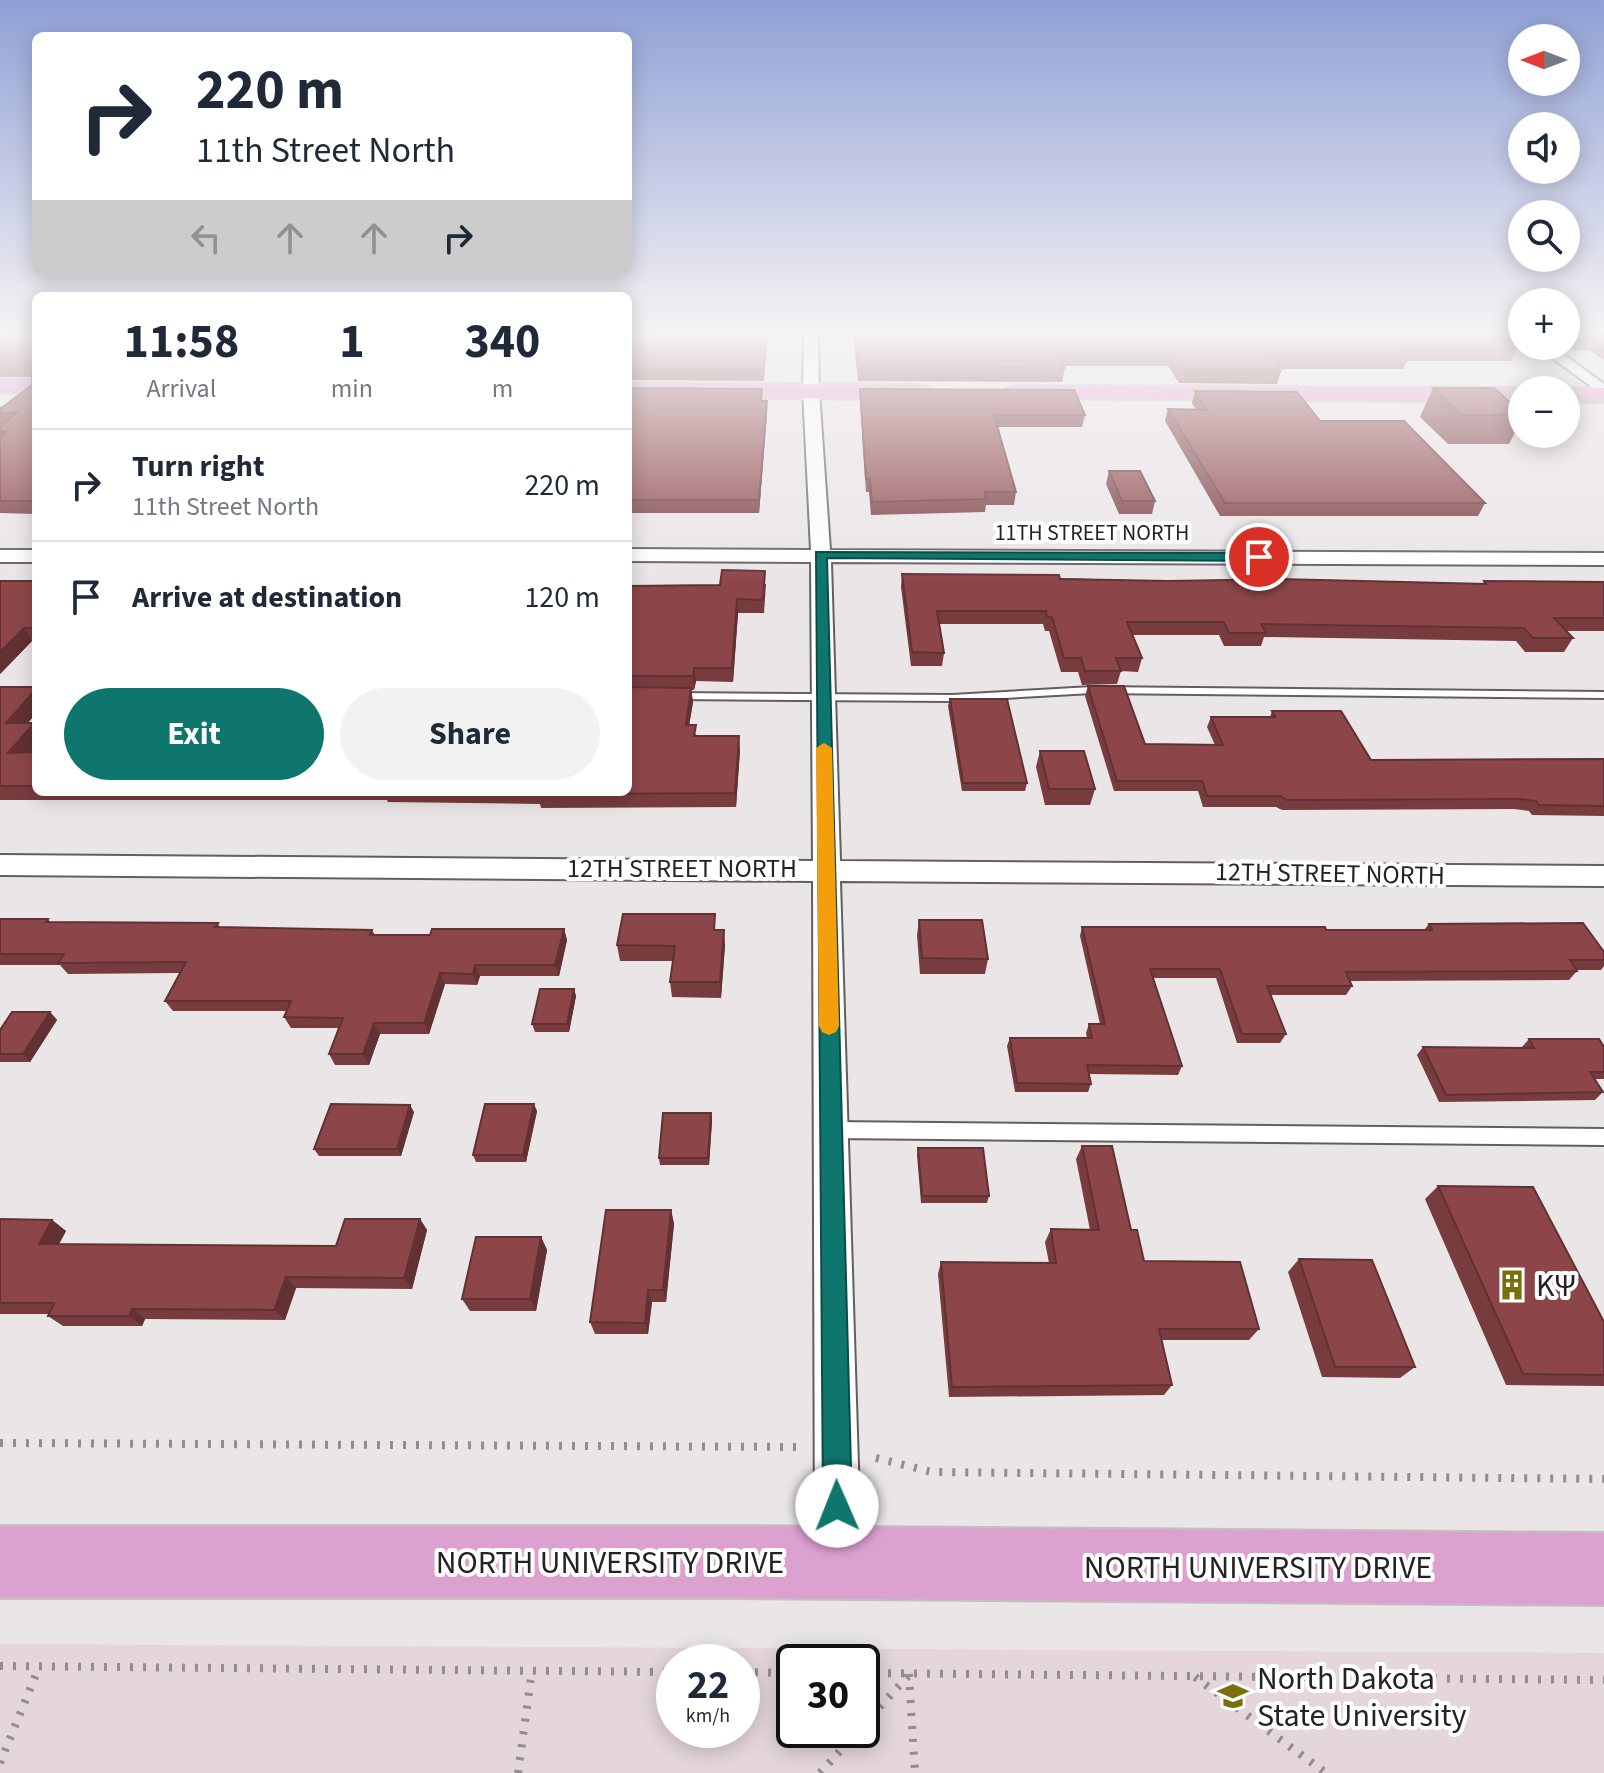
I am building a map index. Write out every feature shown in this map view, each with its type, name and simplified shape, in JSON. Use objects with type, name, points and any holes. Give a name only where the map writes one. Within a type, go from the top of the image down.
[{"type":"main road","name":"NORTH UNIVERSITY DRIVE","points":[[0,1562],[838,1563],[1604,1569]]},
{"type":"street","points":[[813,416],[821,554],[838,1563]]},
{"type":"street","name":"11TH STREET NORTH","points":[[632,555],[1604,559]]},
{"type":"street","points":[[0,556],[32,556]]},
{"type":"street","name":"12TH STREET NORTH","points":[[0,865],[826,868],[1604,876]]},
{"type":"lane","points":[[659,696],[952,698],[1092,690],[1604,695]]},
{"type":"lane","points":[[831,1130],[1604,1137]]},
{"type":"path","points":[[0,1666],[656,1672]]},
{"type":"path","points":[[0,1763],[39,1667]]},
{"type":"path","points":[[518,1773],[532,1670]]},
{"type":"path","points":[[880,1673],[1604,1680]]},
{"type":"path","points":[[880,1706],[909,1674]]},
{"type":"path","points":[[909,1674],[915,1773]]},
{"type":"path","points":[[1195,1677],[1326,1773]]},
{"type":"path","points":[[820,1773],[842,1748]]},
{"type":"shaded area","name":"North Dakota State University","points":[[0,1644],[656,1648],[656,1748],[760,1748],[760,1648],[776,1648],[776,1748],[880,1748],[880,1649],[1604,1653],[1604,1773],[0,1773]]},
{"type":"building","points":[[13,416],[32,416],[32,501],[0,501],[0,437],[6,432],[0,432],[0,426]]},
{"type":"building","points":[[632,416],[766,416],[759,500],[632,500]]},
{"type":"building","points":[[862,416],[994,416],[1016,492],[985,492],[986,499],[872,502],[870,479],[866,479]]},
{"type":"building","points":[[1172,416],[1316,416],[1320,421],[1404,421],[1485,503],[1225,503]]},
{"type":"building","points":[[1109,471],[1140,471],[1155,501],[1122,501]]},
{"type":"building","points":[[722,570],[765,571],[763,600],[737,599],[732,668],[694,668],[693,676],[632,676],[632,586],[720,585]]},
{"type":"building","points":[[902,574],[1059,575],[1060,579],[1168,581],[1604,582],[1604,618],[1554,618],[1573,638],[1533,638],[1524,628],[1261,624],[1266,633],[1229,633],[1224,622],[1127,622],[1142,658],[1116,658],[1121,671],[1085,671],[1081,658],[1064,658],[1052,617],[1047,617],[1046,611],[937,611],[944,653],[912,652]]},
{"type":"building","points":[[0,581],[32,581],[32,628],[24,628],[0,652]]},
{"type":"building","points":[[1088,686],[1124,686],[1145,744],[1223,745],[1211,717],[1275,717],[1272,711],[1341,711],[1371,760],[1604,759],[1604,806],[1539,805],[1536,801],[1521,799],[1287,800],[1280,796],[1207,796],[1202,781],[1117,781]]},
{"type":"building","points":[[0,687],[32,687],[32,694],[6,723],[32,723],[8,753],[32,752],[32,786],[0,786]]},
{"type":"building","points":[[632,687],[691,688],[686,725],[696,725],[694,736],[739,736],[735,793],[632,794]]},
{"type":"building","points":[[950,699],[1007,699],[1027,783],[963,783]]},
{"type":"building","points":[[1040,751],[1084,751],[1095,789],[1049,789]]},
{"type":"building","points":[[623,914],[715,914],[714,930],[724,930],[720,982],[670,982],[675,946],[617,945]]},
{"type":"building","points":[[0,919],[218,923],[215,927],[372,930],[370,935],[430,935],[432,929],[564,929],[555,965],[475,965],[473,974],[440,973],[424,1023],[374,1023],[363,1054],[329,1054],[343,1018],[284,1017],[291,1001],[165,1001],[186,962],[58,963],[64,954],[0,954]]},
{"type":"building","points":[[919,920],[982,920],[988,959],[922,958]]},
{"type":"building","points":[[1583,923],[1604,952],[1604,960],[1570,960],[1577,971],[1346,972],[1352,986],[1267,986],[1286,1034],[1242,1034],[1220,969],[1150,969],[1182,1066],[1087,1065],[1091,1084],[1017,1083],[1010,1038],[1092,1038],[1089,1024],[1105,1024],[1082,927],[1432,930],[1429,924]]},
{"type":"building","points":[[540,989],[574,989],[567,1024],[532,1024]]},
{"type":"building","points":[[12,1012],[50,1012],[23,1054],[0,1054],[0,1030]]},
{"type":"building","points":[[1529,1039],[1599,1039],[1604,1047],[1604,1072],[1590,1072],[1603,1092],[1446,1095],[1423,1047],[1534,1048]]},
{"type":"building","points":[[331,1104],[410,1105],[397,1149],[314,1149]]},
{"type":"building","points":[[485,1104],[534,1104],[523,1155],[473,1155]]},
{"type":"building","points":[[663,1113],[711,1113],[708,1158],[659,1158]]},
{"type":"building","points":[[1082,1146],[1112,1146],[1131,1230],[1137,1230],[1144,1261],[1240,1262],[1259,1329],[1159,1329],[1172,1385],[952,1387],[941,1262],[1056,1263],[1051,1229],[1099,1230]]},
{"type":"building","points":[[918,1148],[983,1148],[989,1196],[922,1196]]},
{"type":"building","name":"ΚΨ","points":[[1438,1186],[1533,1187],[1604,1322],[1604,1375],[1523,1374]]},
{"type":"building","points":[[606,1210],[671,1210],[663,1290],[648,1290],[645,1323],[590,1322]]},
{"type":"building","points":[[0,1219],[52,1220],[39,1244],[336,1246],[345,1219],[420,1219],[404,1278],[286,1277],[274,1310],[132,1309],[129,1316],[48,1316],[54,1303],[0,1303]]},
{"type":"building","points":[[476,1237],[541,1237],[530,1299],[462,1299]]},
{"type":"building","points":[[1299,1259],[1372,1260],[1415,1367],[1335,1367]]},
{"type":"slow traffic","points":[[824,748],[829,1026]]},
{"type":"place","name":"ΚΨ","points":[[1512,1285]]},
{"type":"place","name":"North Dakota State University","points":[[1233,1696]]},
{"type":"route","points":[[837,1506],[821,554],[1259,557]]}]
